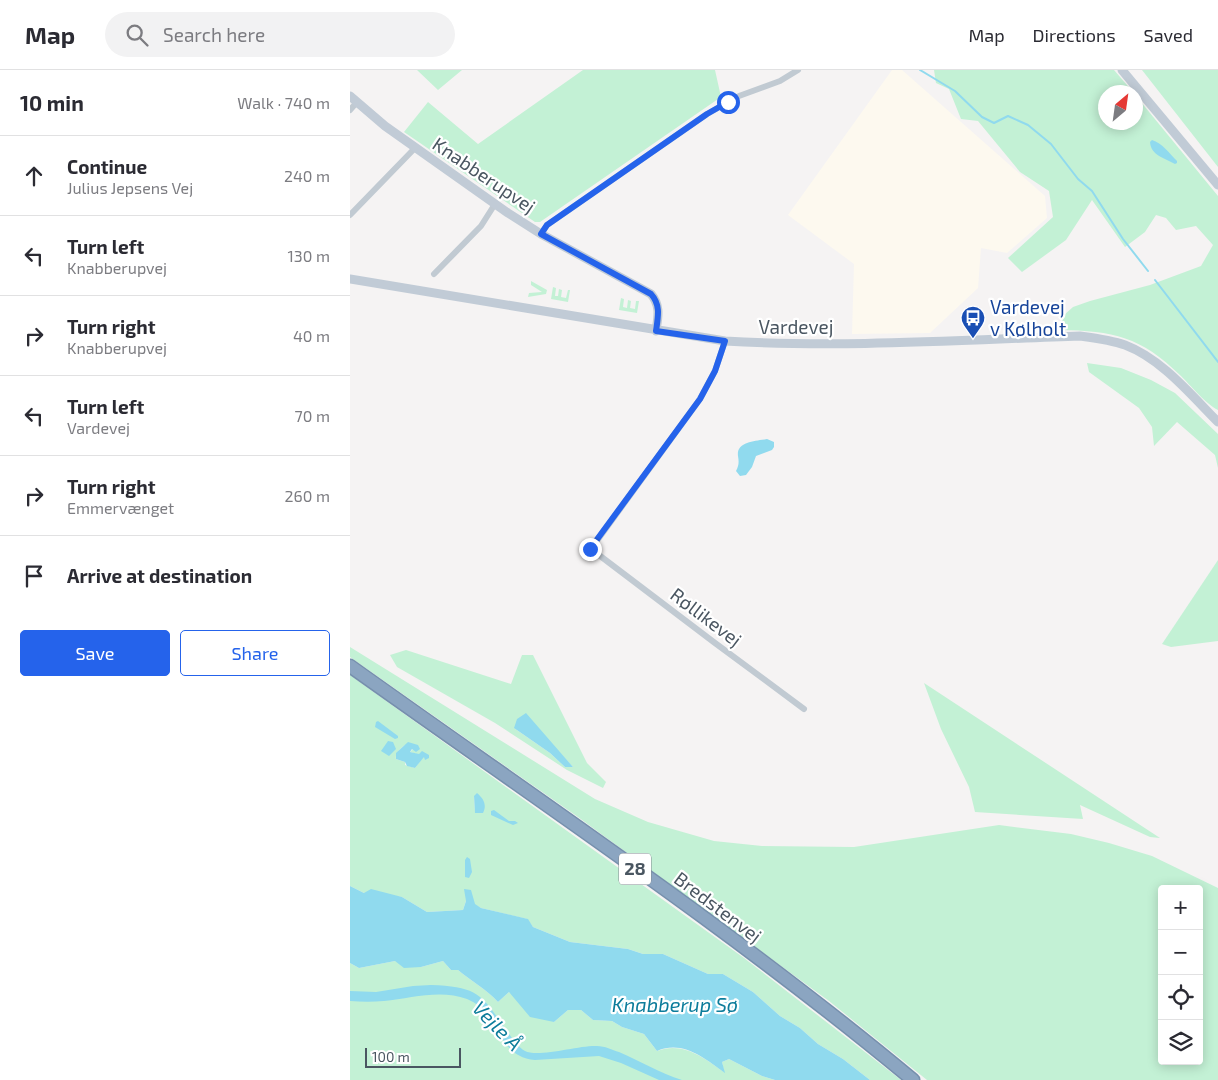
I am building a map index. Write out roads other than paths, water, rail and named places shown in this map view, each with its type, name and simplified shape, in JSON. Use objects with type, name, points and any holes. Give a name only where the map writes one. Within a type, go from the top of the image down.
[{"type":"highway","name":"Bredstenvej","points":[[350,666],[678,899],[913,1080]]},
{"type":"street","points":[[541,234],[547,225],[707,114],[740,96],[780,81],[798,70]]},
{"type":"street","points":[[1122,70],[1218,185]]},
{"type":"street","points":[[350,110],[354,99]]},
{"type":"street","name":"Knabberupvej","points":[[354,99],[415,148],[494,204],[541,234],[651,294],[657,301],[656,331]]},
{"type":"street","points":[[350,215],[415,148]]},
{"type":"street","points":[[434,274],[481,226],[494,204]]},
{"type":"street","name":"Vardevej","points":[[350,279],[725,341],[819,344],[1080,336],[1105,339],[1126,346],[1158,365],[1218,422]]},
{"type":"street","name":"Røllikevej","points":[[725,341],[715,371],[700,399],[590,549],[714,643],[804,708]]},
{"type":"water","points":[[1152,140],[1166,149],[1177,163],[1175,164],[1156,154],[1151,147],[1150,142]]},
{"type":"water","points":[[767,439],[774,442],[772,450],[756,456],[752,467],[746,475],[740,476],[736,471],[740,447],[753,441]]},
{"type":"water","points":[[526,713],[573,767],[565,767],[550,753],[514,728],[517,719]]},
{"type":"water","points":[[378,721],[398,736],[398,738],[395,739],[375,727]]},
{"type":"water","points":[[388,741],[393,742],[396,749],[389,756],[381,751]]},
{"type":"water","points":[[408,742],[418,745],[420,749],[416,752],[412,749],[410,752],[419,754],[422,751],[429,755],[429,758],[425,760],[424,757],[415,768],[407,766],[405,762],[396,759],[396,753]]},
{"type":"water","points":[[477,793],[484,802],[483,813],[475,813],[474,796]]},
{"type":"water","points":[[494,810],[509,821],[518,823],[513,825],[491,815],[491,811]]},
{"type":"water","points":[[467,857],[470,859],[472,872],[469,878],[465,877],[465,860]]},
{"type":"water","name":"Knabberup Sø","points":[[350,886],[364,893],[371,889],[402,897],[427,912],[463,910],[466,901],[464,889],[471,890],[475,904],[481,908],[528,919],[533,927],[570,942],[628,949],[643,954],[663,954],[708,974],[723,974],[753,992],[780,1016],[800,1028],[818,1044],[843,1059],[870,1080],[775,1080],[762,1076],[729,1059],[722,1062],[725,1073],[693,1052],[684,1049],[667,1048],[657,1051],[644,1034],[622,1027],[612,1021],[593,1020],[581,1010],[568,1010],[554,1022],[530,1017],[509,992],[498,1002],[458,970],[451,970],[443,961],[421,967],[404,968],[395,961],[359,968],[350,963]]},
{"type":"water","name":"Vejle Å","points":[[431,985],[459,988],[477,995],[491,1008],[515,1042],[525,1051],[539,1053],[589,1046],[603,1047],[619,1052],[682,1080],[659,1080],[621,1063],[599,1056],[535,1060],[522,1057],[505,1043],[478,1005],[457,996],[436,994],[380,1001],[350,1001],[350,991],[376,992]]},
{"type":"waterway","points":[[920,70],[955,91],[982,117],[994,123],[1008,116],[1028,125],[1051,144],[1078,179],[1092,191],[1123,239],[1148,271]]},
{"type":"waterway","points":[[1155,280],[1218,362]]},
{"type":"place","name":"Vardevej v Kølholt","points":[[973,339]]}]
